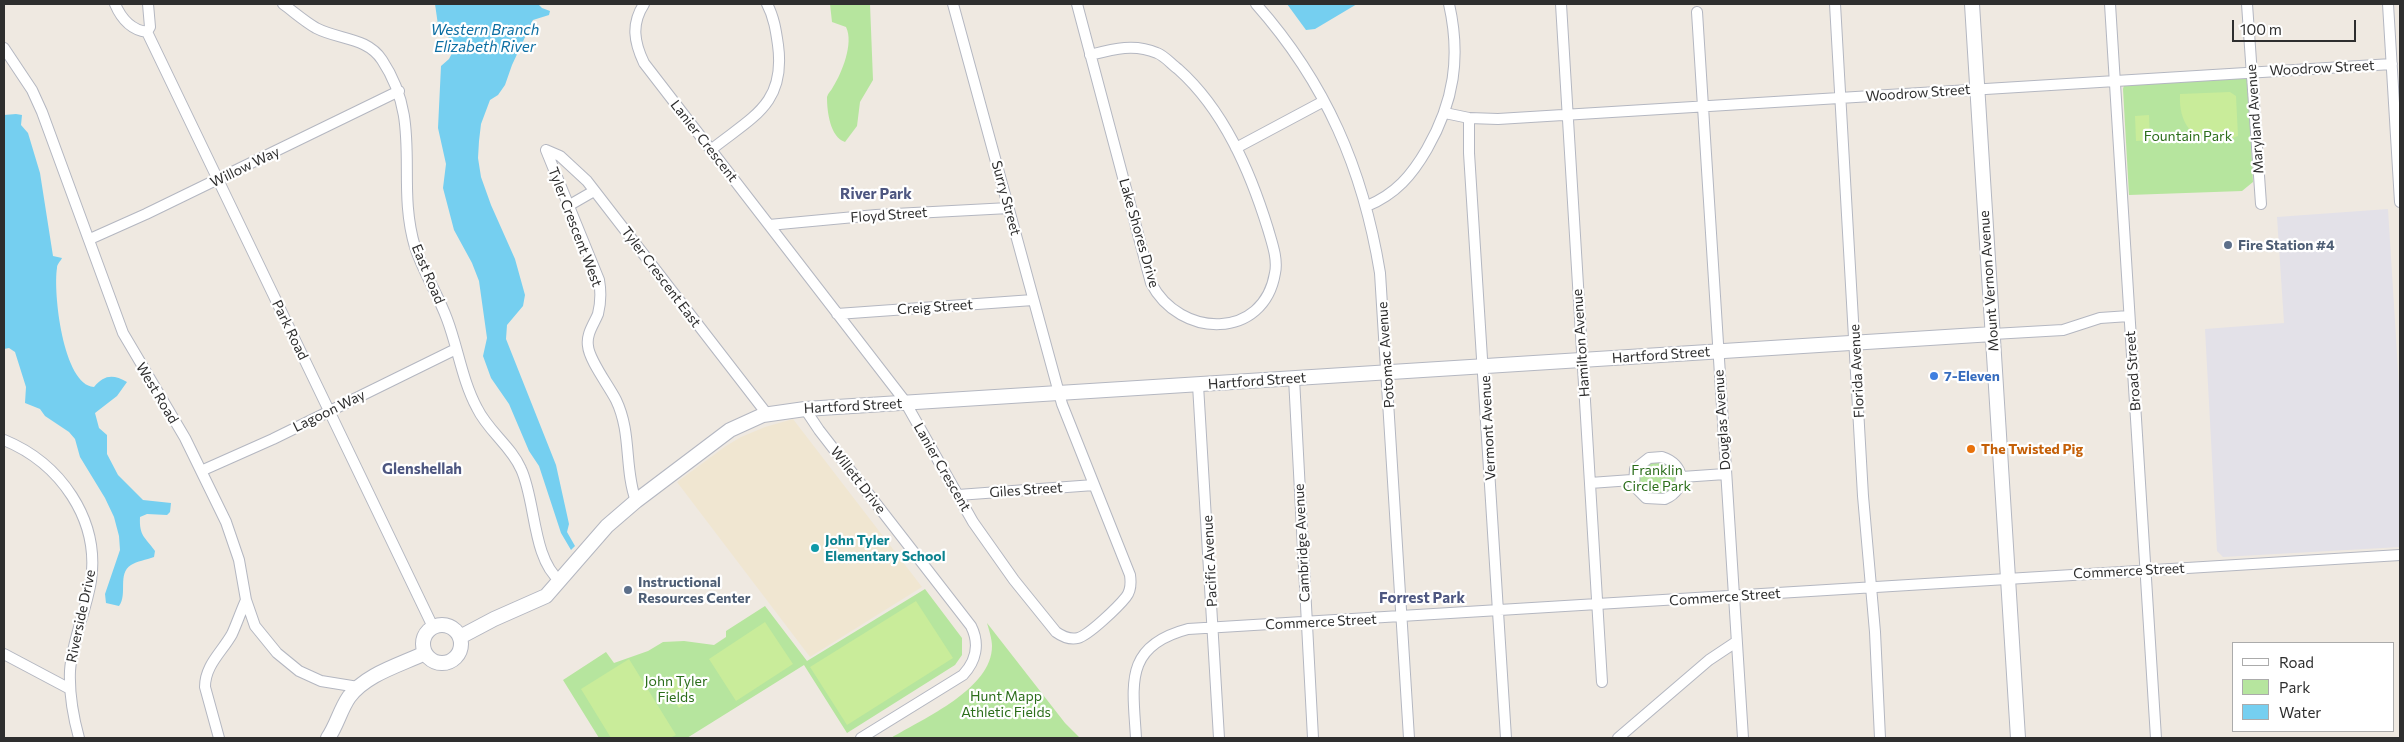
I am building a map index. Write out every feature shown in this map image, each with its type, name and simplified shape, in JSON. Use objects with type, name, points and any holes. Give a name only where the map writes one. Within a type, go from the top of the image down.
[{"type":"street","points":[[115,4],[125,21],[136,29],[147,32]]},
{"type":"street","name":"Park Road","points":[[148,4],[150,27],[147,32],[433,627]]},
{"type":"street","name":"East Road","points":[[282,4],[317,28],[356,40],[372,49],[382,59],[399,91],[406,119],[406,193],[414,244],[442,307],[467,386],[476,407],[521,468],[546,564],[560,581]]},
{"type":"street","name":"Lanier Crescent","points":[[644,4],[638,14],[634,33],[639,52],[652,76],[712,149],[906,403],[993,552],[1056,632],[1062,636],[1076,638],[1085,636],[1126,597],[1131,582],[1130,574],[1059,393]]},
{"type":"street","points":[[712,149],[764,107],[776,88],[780,74],[779,55],[773,20],[767,4]]},
{"type":"street","name":"Surry Street","points":[[953,4],[1059,393]]},
{"type":"street","name":"Lake Shores Drive","points":[[1077,4],[1090,55],[1151,283],[1168,307],[1194,322],[1216,324],[1234,321],[1246,316],[1264,300],[1274,282],[1276,262],[1270,236],[1250,178],[1223,125],[1196,88],[1159,54],[1146,49],[1123,47],[1090,55]]},
{"type":"street","name":"Potomac Avenue","points":[[1256,4],[1290,45],[1324,101],[1348,152],[1367,206],[1380,273],[1403,617],[1409,738]]},
{"type":"street","points":[[1367,206],[1391,194],[1410,176],[1434,137],[1445,113],[1454,75],[1455,54],[1450,4]]},
{"type":"street","name":"Hamilton Avenue","points":[[1560,4],[1602,682]]},
{"type":"street","name":"Florida Avenue","points":[[1835,4],[1880,738]]},
{"type":"street","name":"Mount Vernon Avenue","points":[[1972,4],[2018,738]]},
{"type":"street","name":"Broad Street","points":[[2110,4],[2156,738]]},
{"type":"street","name":"Maryland Avenue","points":[[2247,4],[2261,204]]},
{"type":"street","points":[[2388,4],[2400,202]]},
{"type":"street","name":"Douglas Avenue","points":[[1697,12],[1743,738]]},
{"type":"street","name":"West Road","points":[[4,48],[32,90],[90,239],[123,333],[185,438],[235,546],[246,600],[255,626],[263,637],[290,664],[304,674],[321,681],[358,687]]},
{"type":"street","name":"Woodrow Street","points":[[1445,113],[1469,118],[1498,119],[2392,64]]},
{"type":"street","name":"Willow Way","points":[[90,239],[218,180],[399,91]]},
{"type":"street","points":[[1236,148],[1324,101]]},
{"type":"street","name":"Vermont Avenue","points":[[1469,118],[1506,738]]},
{"type":"street","name":"Tyler Crescent East","points":[[546,150],[560,156],[579,173],[767,414]]},
{"type":"street","name":"Tyler Crescent West","points":[[546,150],[599,280],[601,300],[589,334],[588,347],[622,416],[627,438],[631,484],[636,501]]},
{"type":"street","points":[[568,206],[594,191]]},
{"type":"street","name":"Floyd Street","points":[[769,225],[876,215],[1009,208]]},
{"type":"street","name":"Creig Street","points":[[837,314],[1033,300]]},
{"type":"street","name":"Hartford Street","points":[[460,637],[494,619],[537,602],[546,596],[607,526],[636,501],[730,430],[748,420],[767,414],[805,409],[2063,330],[2100,318],[2129,316]]},
{"type":"street","name":"Lagoon Way","points":[[201,471],[456,349]]},
{"type":"street","name":"Cambridge Avenue","points":[[1294,378],[1313,738]]},
{"type":"street","name":"Pacific Avenue","points":[[1198,385],[1214,628],[1219,738]]},
{"type":"street","name":"Willett Drive","points":[[805,409],[819,430],[971,626],[976,640],[975,655],[969,669],[963,675],[861,738]]},
{"type":"street","name":"Riverside Drive","points":[[4,440],[30,453],[60,478],[77,504],[89,536],[92,551],[91,581],[74,648],[70,689],[79,738]]},
{"type":"street","points":[[1656,457],[1674,462],[1682,477],[1676,492],[1658,500],[1641,495],[1636,491],[1632,480],[1638,464],[1656,457]]},
{"type":"street","points":[[1682,477],[1725,474]]},
{"type":"street","points":[[1590,483],[1632,480]]},
{"type":"street","name":"Giles Street","points":[[958,495],[1094,485]]},
{"type":"street","name":"Commerce Street","points":[[1136,738],[1133,681],[1140,660],[1158,642],[1177,632],[1214,628],[2400,555]]},
{"type":"street","points":[[218,738],[205,687],[205,679],[210,665],[232,633],[246,600]]},
{"type":"street","points":[[438,625],[449,626],[460,637],[458,654],[450,661],[444,663],[433,661],[425,653],[423,647],[424,635],[433,627],[438,625]]},
{"type":"street","points":[[1618,738],[1704,664],[1736,642]]},
{"type":"street","points":[[328,738],[338,722],[344,705],[358,687],[386,671],[425,653]]},
{"type":"street","points":[[4,654],[70,689]]},
{"type":"shaded area","points":[[2388,209],[2400,402],[2400,547],[2223,557],[2217,551],[2205,329],[2284,323],[2277,217]]},
{"type":"shaded area","points":[[793,419],[922,587],[810,657],[677,482],[741,437],[765,427]]},
{"type":"green space","points":[[830,4],[870,4],[873,80],[860,102],[857,126],[845,142],[836,135],[830,123],[827,97],[843,66],[849,41],[846,27],[832,22]]},
{"type":"green space","name":"Fountain Park","points":[[2246,77],[2248,81],[2253,182],[2242,191],[2129,195],[2124,85]]},
{"type":"green space","points":[[2230,92],[2236,96],[2238,136],[2214,141],[2204,139],[2188,128],[2180,107],[2180,94]]},
{"type":"green space","points":[[2149,115],[2150,140],[2136,141],[2135,116]]},
{"type":"green space","name":"Franklin Circle Park","points":[[1657,460],[1664,461],[1670,465],[1674,471],[1674,485],[1670,491],[1664,495],[1657,496],[1650,495],[1644,491],[1640,485],[1639,478],[1640,471],[1644,465],[1650,461]]},
{"type":"green space","name":"John Tyler Fields","points":[[925,589],[962,638],[962,655],[955,665],[847,733],[804,665],[687,738],[599,738],[563,680],[606,652],[614,663],[648,651],[663,642],[684,641],[714,645],[726,637],[726,631],[765,606],[807,661]]},
{"type":"green space","points":[[916,601],[953,658],[847,725],[810,667]]},
{"type":"green space","points":[[765,622],[793,664],[736,701],[709,659]]},
{"type":"green space","name":"Hunt Mapp Athletic Fields","points":[[987,623],[1065,723],[1080,738],[891,738],[954,701],[981,676],[989,661],[992,646]]},
{"type":"green space","points":[[629,659],[676,735],[670,738],[611,738],[581,689]]},
{"type":"green space","points":[[677,673],[694,698],[679,708],[662,683]]},
{"type":"water","name":"Western Branch Elizabeth River","points":[[435,4],[538,4],[550,11],[549,15],[533,20],[505,85],[498,95],[490,100],[481,124],[478,158],[481,177],[515,259],[525,295],[523,306],[507,325],[506,339],[556,465],[569,524],[567,532],[575,546],[571,550],[561,533],[539,466],[529,451],[509,404],[491,378],[483,356],[487,338],[479,281],[472,263],[454,230],[443,188],[446,164],[438,128],[441,66],[449,59],[452,53],[449,38],[438,25]]},
{"type":"water","points":[[1287,4],[1357,4],[1315,29],[1306,30]]},
{"type":"water","points":[[4,115],[22,115],[21,125],[28,133],[40,173],[53,256],[62,258],[57,267],[56,280],[62,336],[68,355],[75,371],[83,382],[94,387],[101,380],[113,377],[127,382],[117,396],[95,413],[99,428],[107,435],[107,454],[118,475],[143,500],[171,503],[170,512],[167,515],[147,514],[140,517],[142,532],[155,551],[154,557],[136,562],[127,569],[123,579],[122,601],[119,606],[106,603],[105,594],[120,550],[119,536],[114,517],[105,498],[80,457],[75,439],[69,432],[45,416],[40,409],[25,403],[26,387],[15,352],[9,348],[4,349]]},
{"type":"place","name":"Fire Station #4","points":[[2228,245]]},
{"type":"place","name":"7-Eleven","points":[[1934,376]]},
{"type":"place","name":"The Twisted Pig","points":[[1971,449]]},
{"type":"place","name":"John Tyler Elementary School","points":[[815,548]]},
{"type":"place","name":"Instructional Resources Center","points":[[628,590]]},
{"type":"district","name":"River Park","points":[[876,194]]},
{"type":"district","name":"Glenshellah","points":[[422,469]]},
{"type":"district","name":"Forrest Park","points":[[1422,598]]}]
